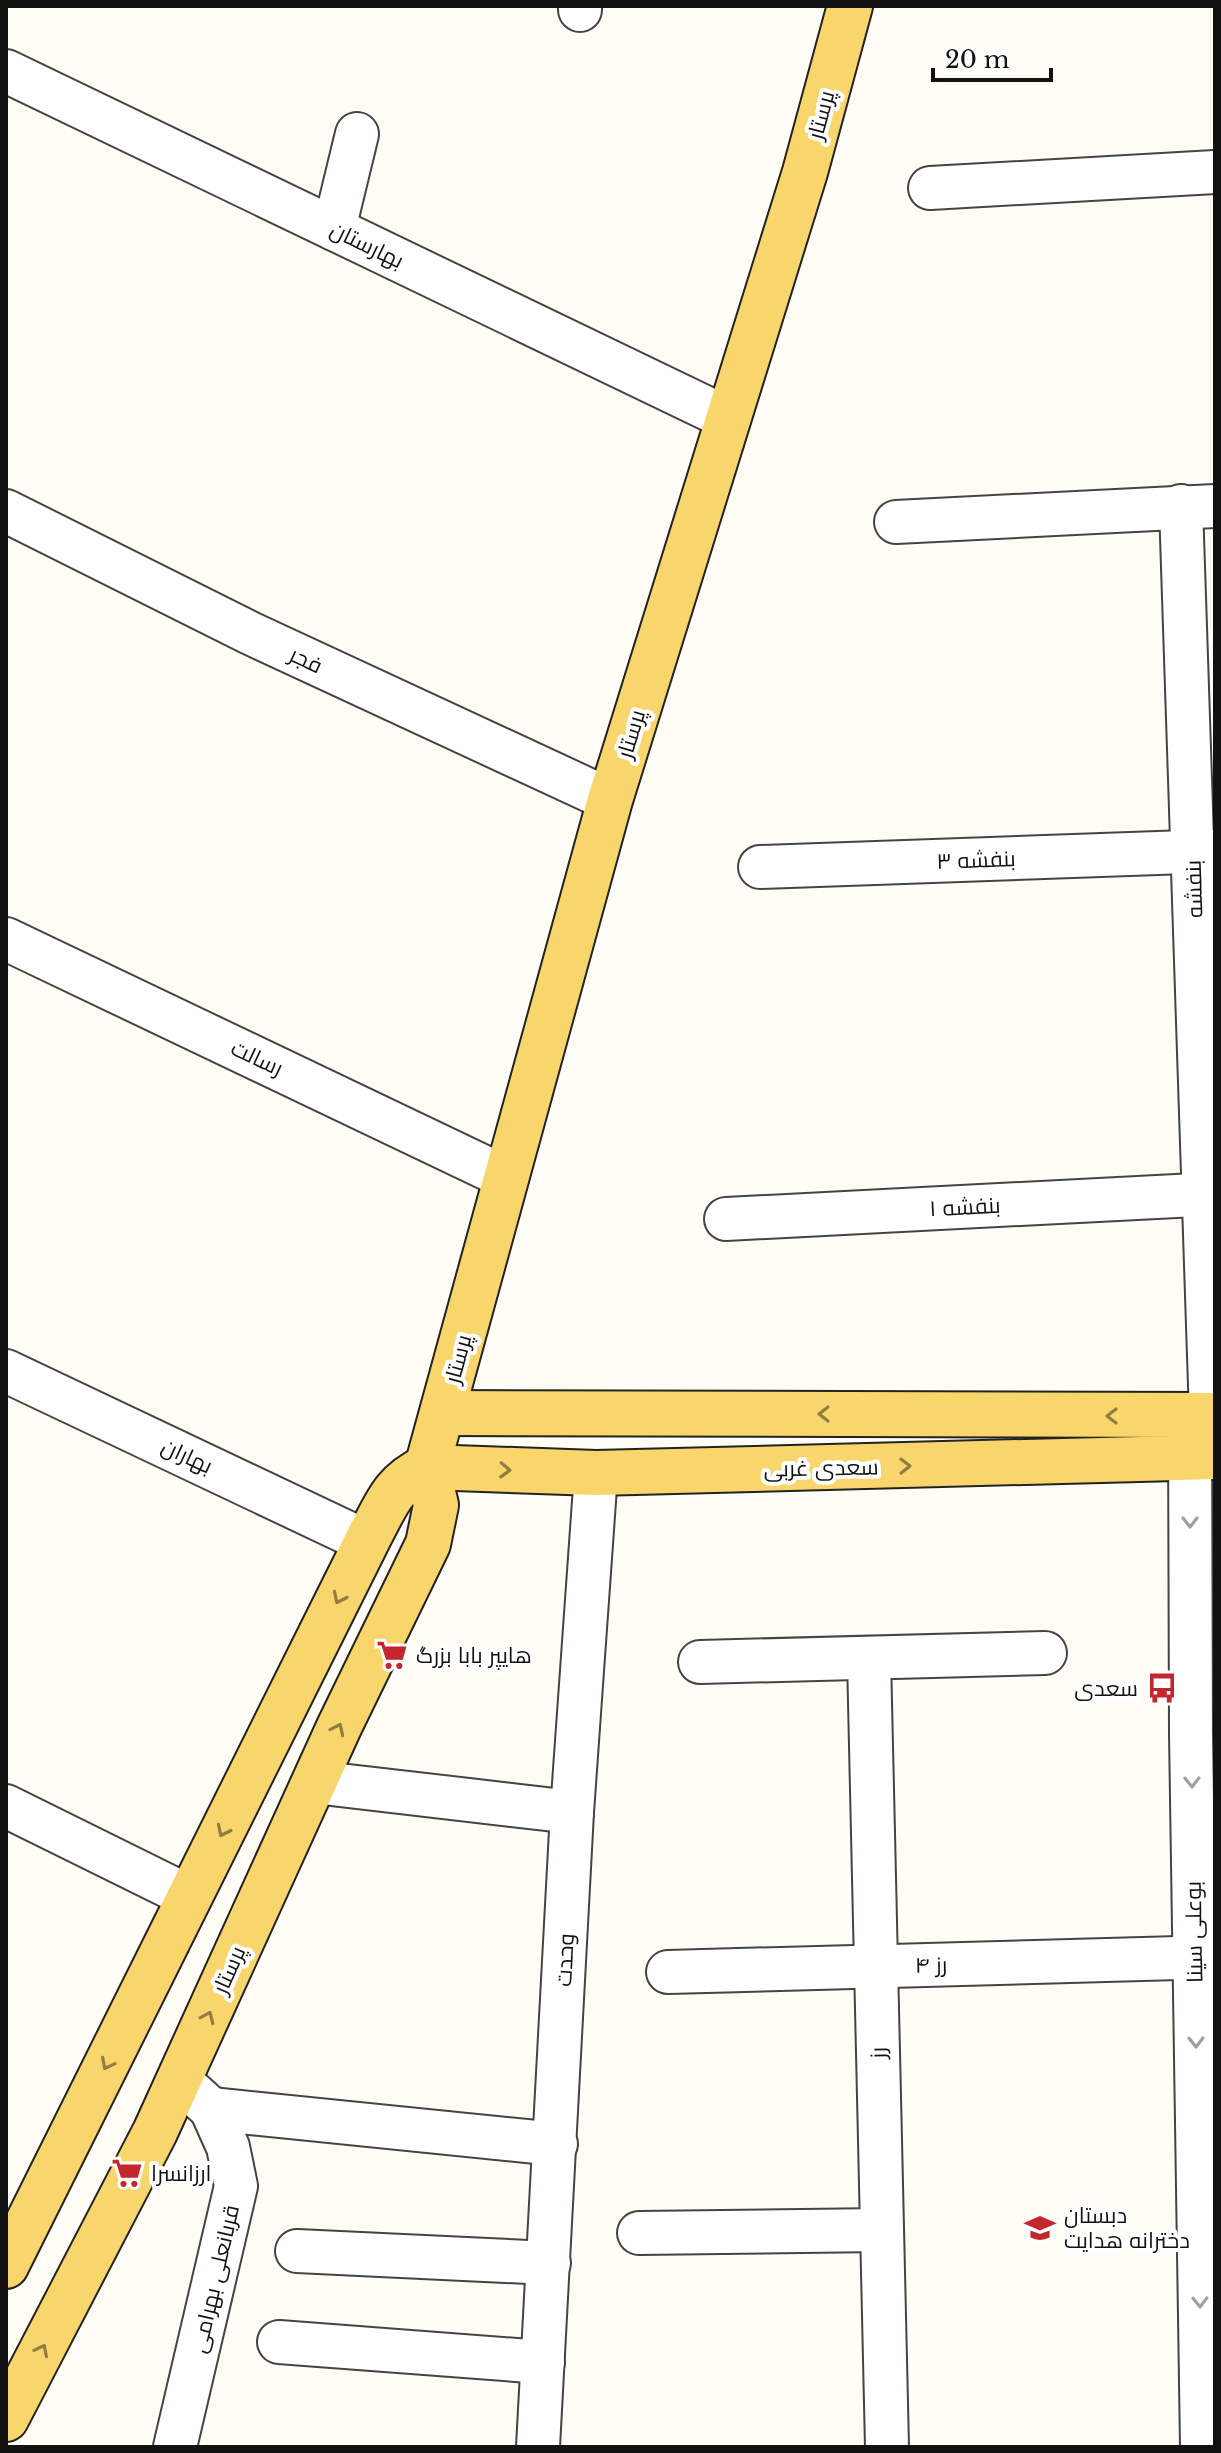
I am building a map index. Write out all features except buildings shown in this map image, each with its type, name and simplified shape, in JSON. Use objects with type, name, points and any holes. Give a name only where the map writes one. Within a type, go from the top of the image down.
[{"type":"main road","name":"پرستار","points":[[6,2419],[148,2146],[314,1782],[428,1544],[436,1505],[427,1467],[610,800],[805,172],[850,6]]},
{"type":"main road","points":[[443,1413],[1204,1433]]},
{"type":"main road","name":"سعدی غربی","points":[[427,1467],[596,1473],[1204,1433]]},
{"type":"main road","points":[[9,2252],[394,1490],[408,1476],[427,1467]]},
{"type":"street","name":"بهارستان","points":[[6,71],[729,419]]},
{"type":"street","points":[[334,229],[357,134]]},
{"type":"street","points":[[930,188],[1215,172]]},
{"type":"street","points":[[896,522],[1198,506]]},
{"type":"street","name":"بنفشه","points":[[1198,506],[1209,1194],[1204,1433]]},
{"type":"street","name":"فجر","points":[[6,511],[250,633],[610,800]]},
{"type":"street","name":"بنفشه ۳","points":[[760,867],[1204,852]]},
{"type":"street","name":"رسالت","points":[[6,939],[507,1178]]},
{"type":"street","name":"بنفشه ۱","points":[[726,1219],[1209,1194]]},
{"type":"street","name":"بهاران","points":[[6,1371],[367,1542]]},
{"type":"street","name":"بوعلی سینا","points":[[1202,2447],[1204,1433]]},
{"type":"street","name":"وحدت","points":[[538,2447],[572,1812],[596,1473]]},
{"type":"street","points":[[700,1662],[1045,1653]]},
{"type":"street","name":"رز","points":[[869,1658],[887,2447]]},
{"type":"street","points":[[314,1782],[572,1812]]},
{"type":"street","points":[[6,1806],[190,1897]]},
{"type":"street","name":"رز ۴","points":[[668,1972],[1205,1958]]},
{"type":"street","name":"قربانعلی بهرامی","points":[[175,2447],[236,2186],[228,2147],[211,2109],[179,2080]]},
{"type":"street","points":[[211,2109],[556,2144]]},
{"type":"street","points":[[639,2233],[882,2230]]},
{"type":"street","points":[[297,2251],[549,2263]]},
{"type":"street","points":[[279,2342],[543,2362]]},
{"type":"place","name":"هایپر بابا بزرگ","points":[[392,1655]]},
{"type":"place","name":"سعدی","points":[[1162,1688]]},
{"type":"place","name":"ارزانسرا","points":[[127,2173]]},
{"type":"place","name":"دبستان دخترانه هدایت","points":[[1040,2228]]}]
